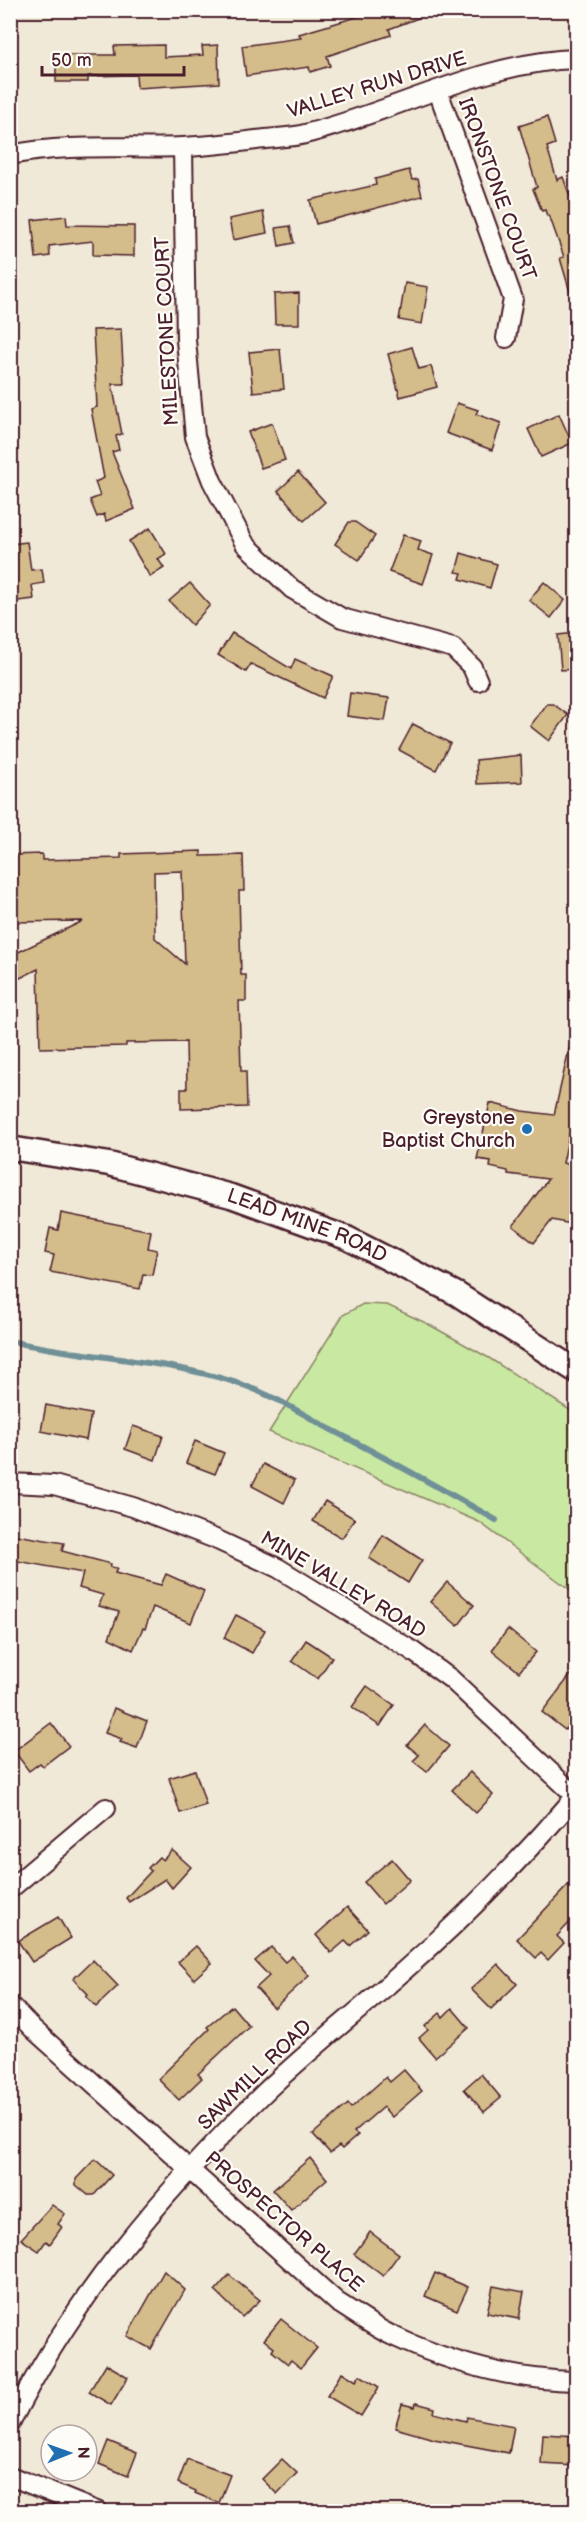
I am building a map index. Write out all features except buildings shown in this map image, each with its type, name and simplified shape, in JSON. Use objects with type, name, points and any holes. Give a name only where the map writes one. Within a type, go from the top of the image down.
[{"type":"main road","name":"LEAD MINE ROAD","points":[[10,1148],[109,1164],[231,1196],[347,1238],[456,1294],[576,1371]]},
{"type":"street","name":"VALLEY RUN DRIVE","points":[[10,155],[34,150],[116,146],[183,147],[299,135],[366,116],[495,71],[556,59],[576,59]]},
{"type":"street","name":"IRONSTONE COURT","points":[[438,91],[513,299],[506,338]]},
{"type":"street","name":"MILESTONE COURT","points":[[183,147],[186,340],[195,437],[212,481],[245,544],[292,590],[342,618],[453,648],[472,667],[478,681]]},
{"type":"street","name":"MINE VALLEY ROAD","points":[[10,1483],[54,1485],[133,1508],[213,1538],[278,1568],[411,1650],[450,1679],[576,1796]]},
{"type":"street","name":"SAWMILL ROAD","points":[[10,2424],[63,2331],[116,2255],[190,2169],[263,2094],[399,1975],[472,1907],[524,1856],[576,1796]]},
{"type":"street","points":[[10,1889],[106,1808]]},
{"type":"street","name":"PROSPECTOR PLACE","points":[[10,2005],[32,2028],[337,2302],[390,2336],[479,2368],[530,2379],[576,2381]]},
{"type":"street","points":[[10,2476],[99,2511]]},
{"type":"green space","points":[[363,1304],[387,1305],[428,1324],[489,1358],[576,1414],[576,1594],[479,1522],[269,1432],[343,1315]]},
{"type":"waterway","points":[[10,1341],[179,1368],[246,1386],[270,1396],[496,1520]]},
{"type":"place","name":"Greystone Baptist Church","points":[[527,1129]]}]
